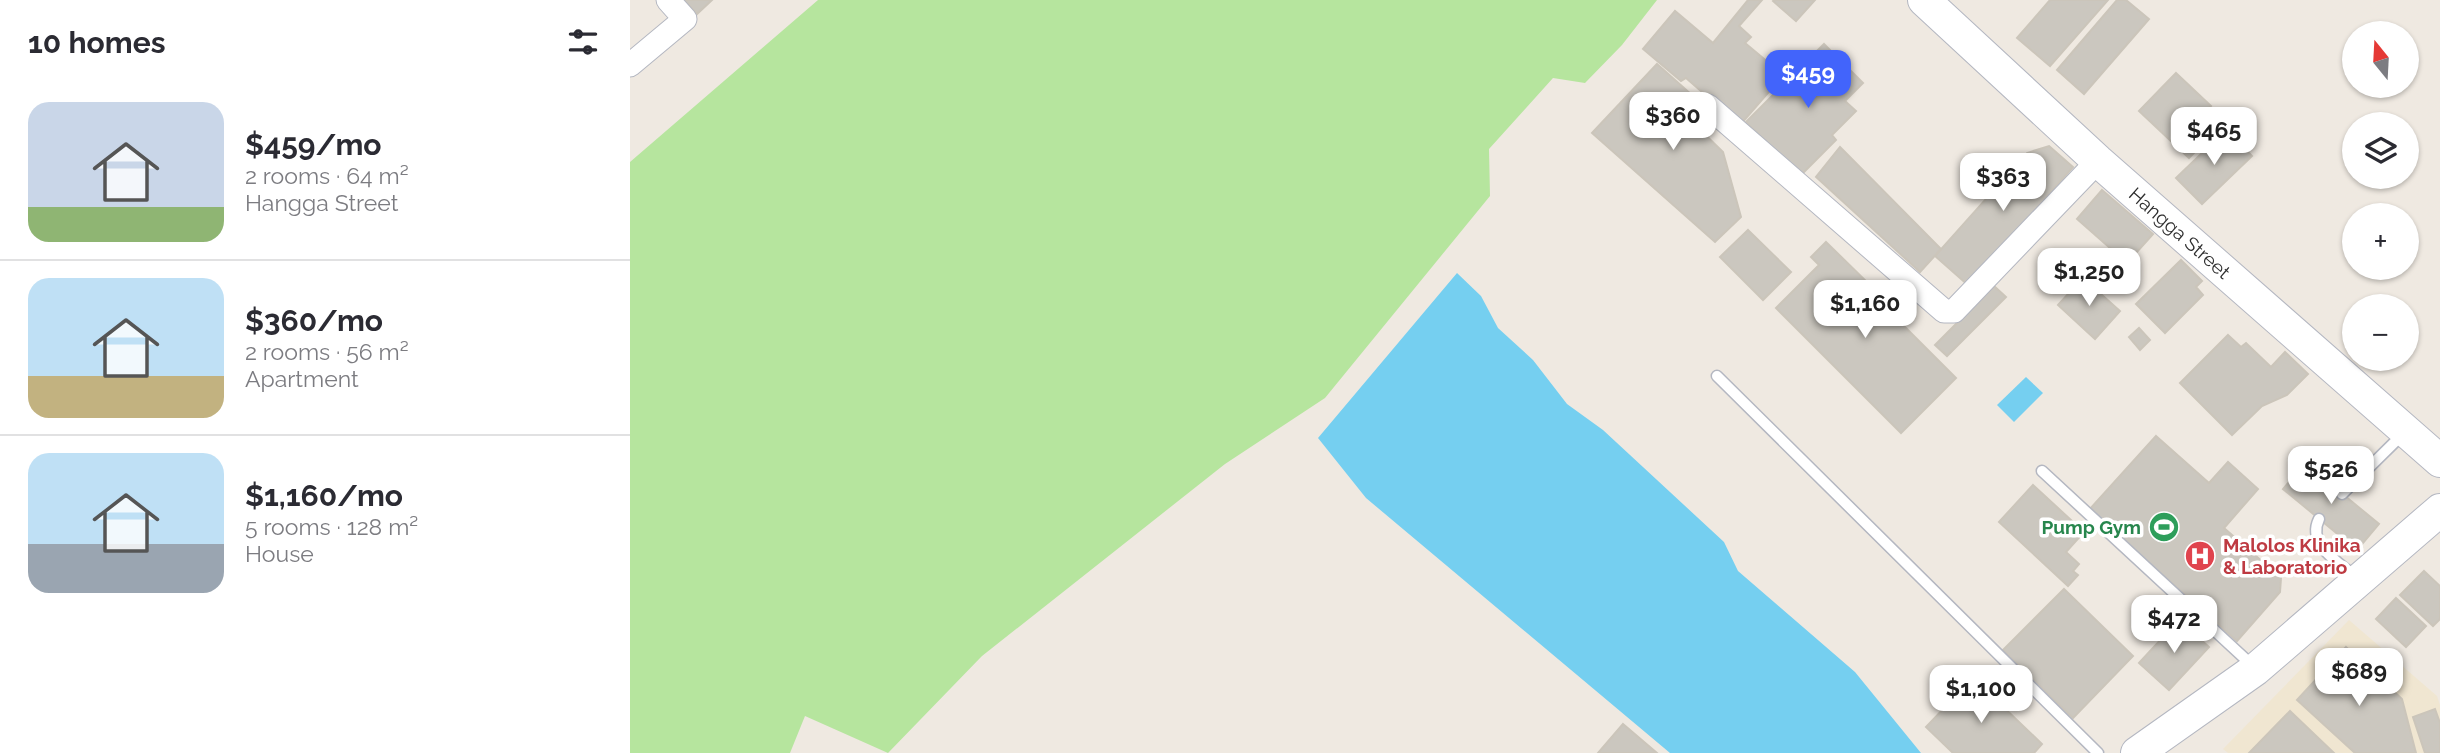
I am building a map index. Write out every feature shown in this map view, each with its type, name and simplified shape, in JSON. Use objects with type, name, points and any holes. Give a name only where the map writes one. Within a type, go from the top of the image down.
[{"type":"street","points":[[630,65],[685,19],[668,0]]},
{"type":"street","name":"Hangga Street","points":[[1924,0],[2098,161],[2440,461]]},
{"type":"street","points":[[1707,106],[1944,312],[1954,311],[2098,161]]},
{"type":"street","points":[[2137,753],[2256,668],[2440,510]]},
{"type":"lane","points":[[1717,376],[2098,753]]},
{"type":"lane","points":[[2342,494],[2406,431]]},
{"type":"lane","points":[[2042,471],[2256,668]]},
{"type":"lane","points":[[2319,519],[2315,535],[2319,544],[2359,580]]},
{"type":"shaded area","points":[[2349,620],[2437,696],[2440,705],[2440,753],[2228,753],[2223,749]]},
{"type":"green space","points":[[818,0],[1657,0],[1622,45],[1585,83],[1553,78],[1489,149],[1490,196],[1325,398],[1225,464],[982,656],[888,753],[805,716],[790,753],[630,753],[630,162]]},
{"type":"water","points":[[1457,273],[1481,296],[1498,328],[1533,360],[1567,404],[1603,430],[1724,542],[1738,571],[1855,672],[1921,753],[1670,753],[1366,498],[1318,438]]},
{"type":"water","points":[[2026,377],[2043,393],[2014,422],[1997,405]]},
{"type":"building","points":[[684,0],[712,0],[697,14]]},
{"type":"building","points":[[1748,0],[1762,0],[1739,26],[1751,37],[1745,43],[1776,69],[1766,81],[1773,87],[1740,125],[1686,78],[1681,81],[1643,49],[1675,11],[1713,43]]},
{"type":"building","points":[[1774,0],[1815,0],[1796,21]]},
{"type":"building","points":[[2050,0],[2108,0],[2050,66],[2017,38]]},
{"type":"building","points":[[2117,0],[2126,0],[2149,19],[2084,94],[2057,70]]},
{"type":"building","points":[[1824,44],[1863,83],[1845,101],[1856,111],[1832,135],[1836,140],[1801,175],[1746,122]]},
{"type":"building","points":[[1657,64],[1701,103],[1688,118],[1723,152],[1741,217],[1715,242],[1592,133]]},
{"type":"building","points":[[2176,73],[2211,106],[2194,123],[2209,137],[2189,158],[2139,111]]},
{"type":"building","points":[[2226,130],[2252,156],[2202,204],[2176,178]]},
{"type":"building","points":[[2049,146],[2073,167],[1968,285],[1935,256],[2027,153]]},
{"type":"building","points":[[1840,147],[1941,249],[1920,272],[1816,177]]},
{"type":"building","points":[[2102,190],[2153,234],[2127,263],[2077,219]]},
{"type":"building","points":[[1748,230],[1791,272],[1763,300],[1720,257]]},
{"type":"building","points":[[1826,242],[1868,283],[1865,287],[1956,378],[1901,433],[1776,308],[1819,265],[1811,257]]},
{"type":"building","points":[[2181,260],[2202,281],[2196,287],[2203,295],[2165,333],[2136,304]]},
{"type":"building","points":[[2083,278],[2120,311],[2095,339],[2058,305]]},
{"type":"building","points":[[1994,286],[2006,297],[1947,356],[1935,345]]},
{"type":"building","points":[[2139,328],[2150,340],[2140,350],[2129,337]]},
{"type":"building","points":[[2228,335],[2241,347],[2246,343],[2271,367],[2285,352],[2308,374],[2287,395],[2262,406],[2232,435],[2180,383]]},
{"type":"building","points":[[2156,436],[2209,483],[2228,462],[2258,489],[2224,528],[2281,578],[2280,592],[2237,641],[2089,510]]},
{"type":"building","points":[[2305,463],[2379,524],[2357,550],[2283,489]]},
{"type":"building","points":[[2033,485],[2084,532],[2066,552],[2079,564],[2073,571],[2078,575],[2068,586],[1999,522]]},
{"type":"building","points":[[2424,571],[2440,586],[2440,619],[2433,626],[2400,595]]},
{"type":"building","points":[[2064,589],[2133,656],[2073,718],[2003,650]]},
{"type":"building","points":[[2396,598],[2426,626],[2406,647],[2376,619]]},
{"type":"building","points":[[2179,620],[2209,647],[2169,690],[2139,663]]},
{"type":"building","points":[[2346,647],[2402,699],[2416,753],[2355,753],[2297,700]]},
{"type":"building","points":[[1973,678],[2042,744],[2034,753],[1953,753],[1926,727]]},
{"type":"building","points":[[2435,709],[2440,723],[2440,753],[2425,753],[2413,717]]},
{"type":"building","points":[[2290,711],[2334,753],[2249,753]]},
{"type":"building","points":[[1623,724],[1657,753],[1598,753]]},
{"type":"place","name":"Pump Gym","points":[[2164,527]]},
{"type":"place","name":"Malolos Klinika & Laboratorio","points":[[2200,556]]}]
